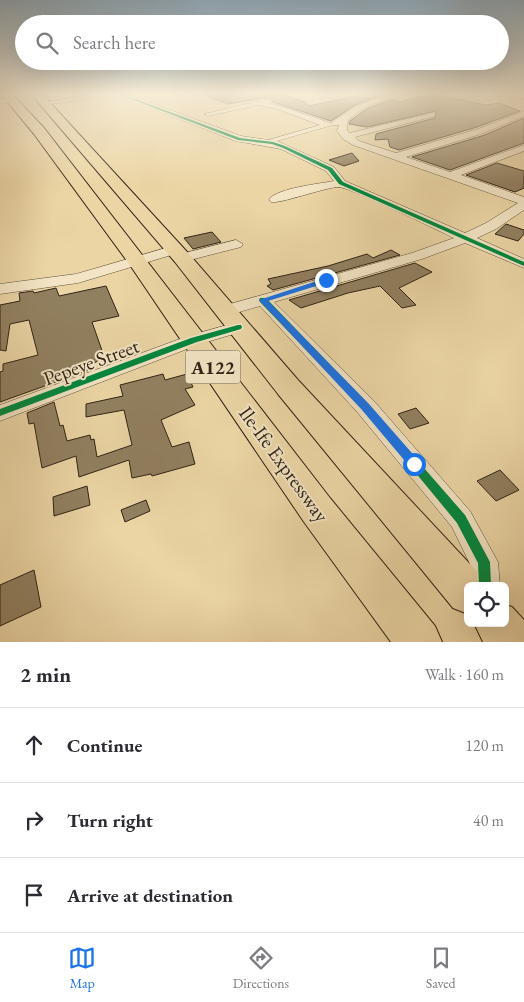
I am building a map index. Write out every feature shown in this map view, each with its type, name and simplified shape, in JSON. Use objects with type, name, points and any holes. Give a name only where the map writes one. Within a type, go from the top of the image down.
[{"type":"highway","name":"Ile-Ife Expressway","points":[[32,124],[138,262],[317,510],[419,642]]},
{"type":"highway","name":"A122","points":[[75,124],[127,196],[178,254],[288,387],[464,588]]},
{"type":"highway","points":[[93,203],[127,196]]},
{"type":"highway","points":[[500,627],[514,642]]},
{"type":"street","points":[[213,124],[239,139],[273,143],[330,169],[341,183],[524,264]]},
{"type":"street","points":[[273,143],[272,140],[277,138],[329,126],[327,124]]},
{"type":"street","points":[[343,124],[342,131],[346,137],[375,152],[524,203]]},
{"type":"street","points":[[346,137],[395,124]]},
{"type":"street","points":[[394,157],[481,131],[495,124]]},
{"type":"street","points":[[449,176],[524,148]]},
{"type":"street","points":[[275,199],[291,193],[341,183]]},
{"type":"street","name":"Pepeye Street","points":[[0,414],[194,340],[263,300],[417,256],[464,239],[491,226],[524,203]]},
{"type":"street","points":[[0,289],[78,278],[138,262],[236,244]]},
{"type":"street","points":[[494,251],[524,256]]},
{"type":"street","points":[[263,300],[366,407],[461,519],[484,562],[485,582]]},
{"type":"street","points":[[483,642],[485,627]]},
{"type":"building","points":[[349,124],[380,124],[367,127]]},
{"type":"building","points":[[413,124],[485,124],[399,150],[390,147],[388,139],[375,140],[376,134]]},
{"type":"building","points":[[510,124],[524,124],[524,143],[450,170],[412,157],[485,135]]},
{"type":"building","points":[[352,153],[359,161],[344,166],[329,160]]},
{"type":"building","points":[[497,163],[524,171],[524,188],[515,192],[466,175]]},
{"type":"building","points":[[506,224],[524,230],[524,234],[518,241],[495,234]]},
{"type":"building","points":[[212,232],[221,242],[193,249],[184,238]]},
{"type":"building","points":[[391,250],[400,255],[273,290],[267,286],[271,284],[268,279],[328,266],[367,254],[373,258]]},
{"type":"building","points":[[415,263],[432,272],[399,288],[416,305],[402,308],[380,286],[348,293],[301,308],[289,300]]},
{"type":"building","points":[[106,286],[119,316],[92,322],[105,359],[93,363],[95,368],[0,402],[0,372],[3,371],[3,364],[38,355],[29,320],[10,324],[6,351],[0,350],[0,305],[20,301],[19,293],[33,291],[34,293],[56,288],[59,296]]},
{"type":"building","points":[[163,374],[165,380],[187,374],[193,387],[185,389],[195,405],[161,420],[172,447],[189,442],[195,464],[152,476],[151,474],[132,478],[129,460],[79,477],[76,456],[42,468],[34,423],[29,424],[27,413],[54,402],[60,426],[63,425],[67,441],[90,435],[91,440],[94,439],[97,457],[132,445],[124,410],[86,417],[86,404],[123,396],[120,385]]},
{"type":"building","points":[[416,408],[429,423],[410,429],[398,414]]},
{"type":"building","points":[[500,470],[519,490],[496,501],[477,481]]},
{"type":"building","points":[[87,486],[90,505],[54,516],[53,497]]},
{"type":"building","points":[[146,500],[150,511],[125,522],[121,510]]},
{"type":"building","points":[[34,570],[41,607],[0,626],[0,585]]},
{"type":"cycle path","points":[[199,124],[239,139],[273,143],[284,147],[330,169],[341,183],[524,264]]},
{"type":"cycle path","points":[[263,300],[366,407],[461,519],[484,562],[485,582]]},
{"type":"cycle path","points":[[0,413],[194,340],[238,327]]},
{"type":"route","points":[[326,280],[263,300],[366,407],[414,464]]}]
